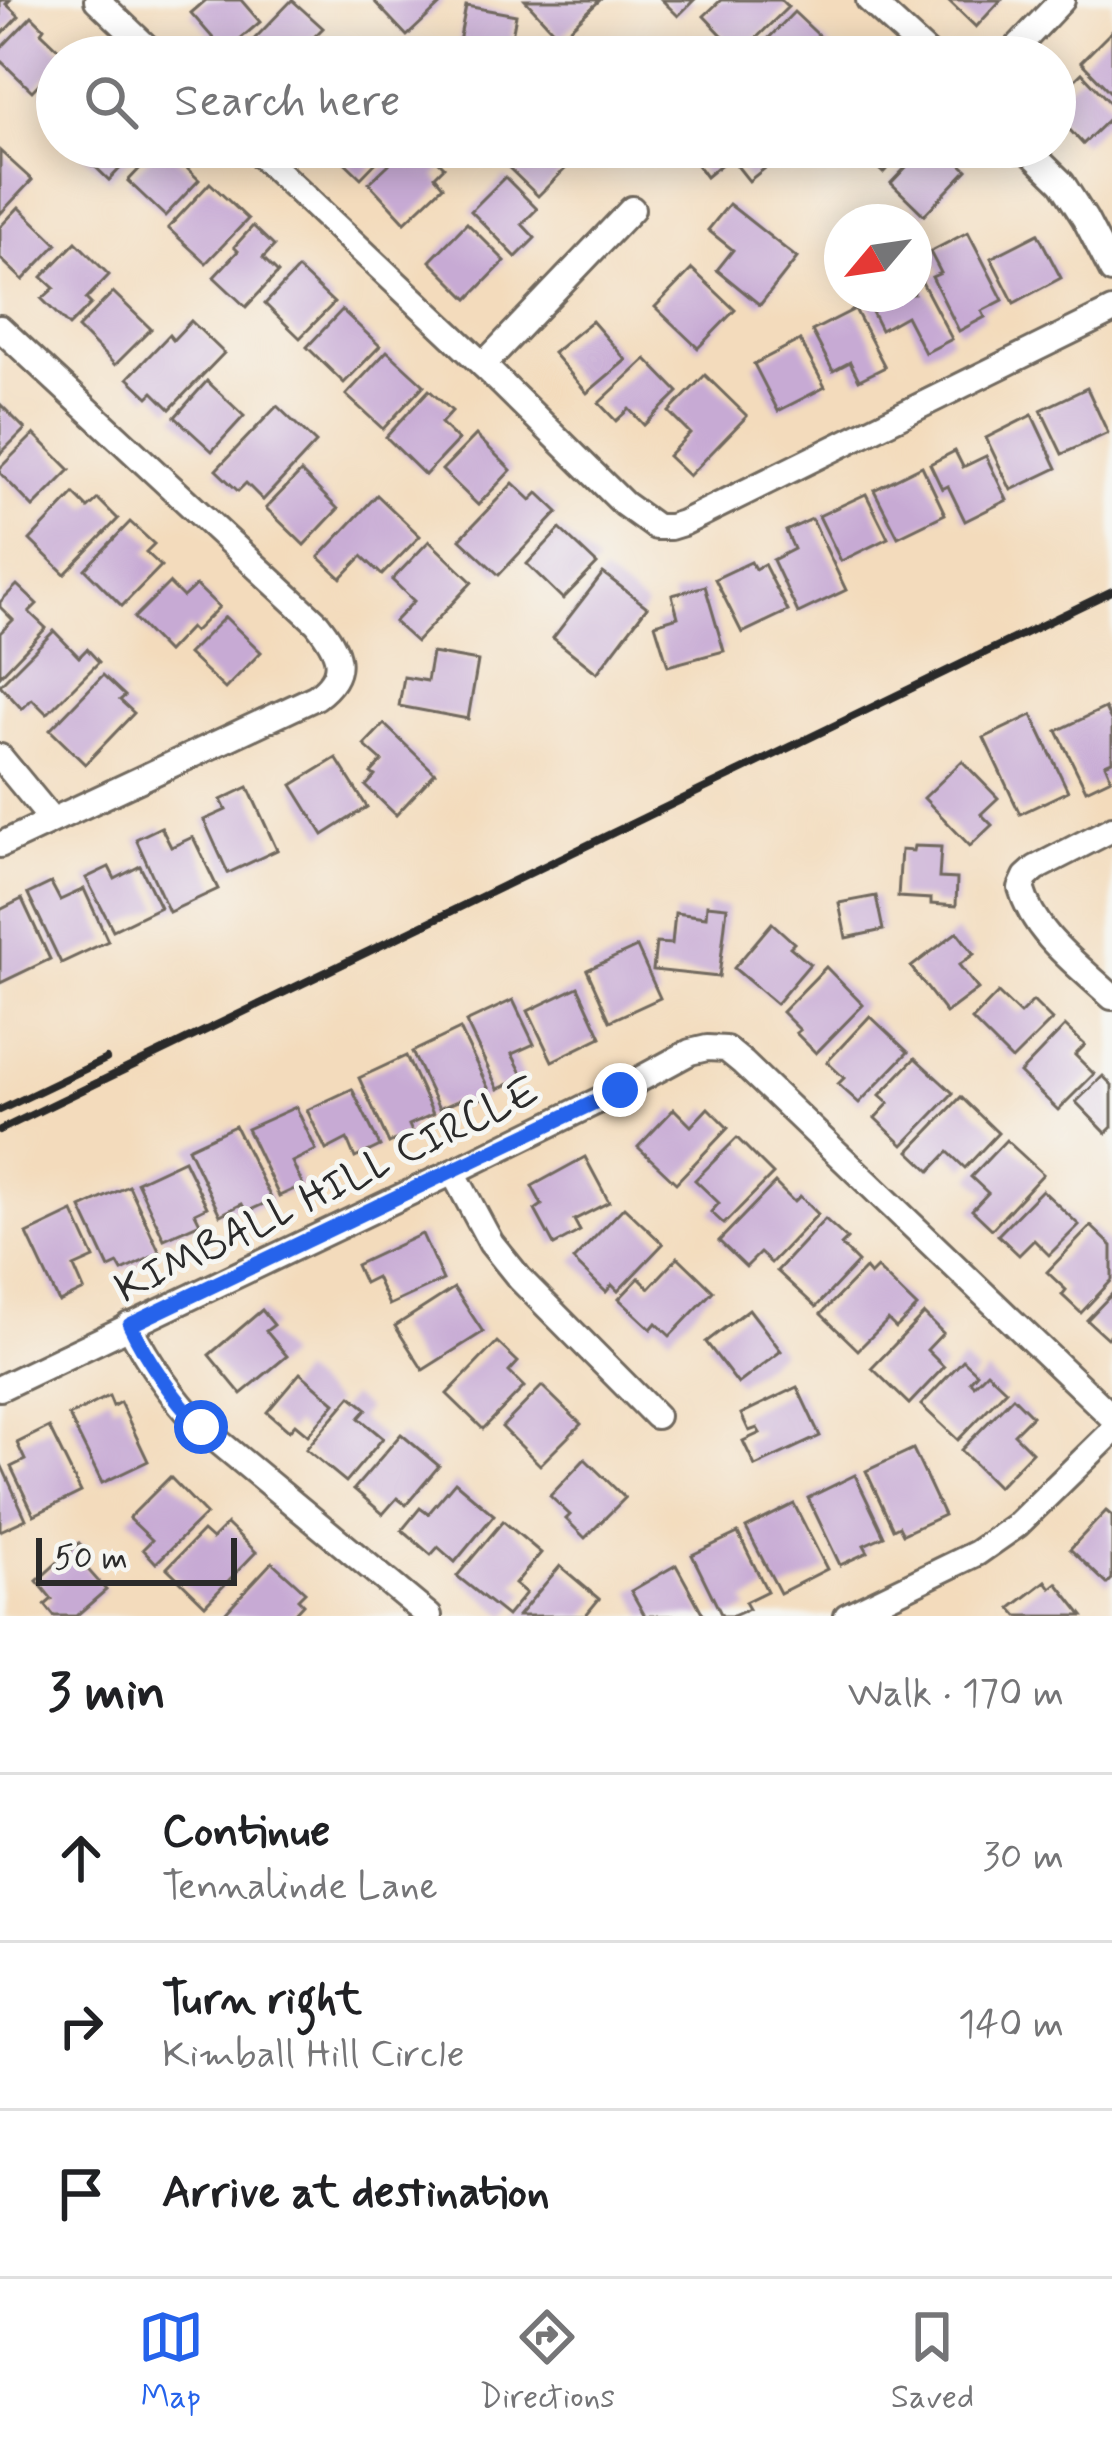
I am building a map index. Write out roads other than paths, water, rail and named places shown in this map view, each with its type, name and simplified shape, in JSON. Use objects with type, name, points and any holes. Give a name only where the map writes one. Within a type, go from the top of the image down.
[{"type":"street","points":[[97,0],[136,36]]},
{"type":"street","points":[[869,0],[908,36]]},
{"type":"street","points":[[1028,36],[1062,0]]},
{"type":"street","points":[[275,168],[624,504],[656,526],[682,523],[1112,310]]},
{"type":"street","points":[[1047,168],[1085,219],[1112,271]]},
{"type":"street","points":[[483,365],[632,209]]},
{"type":"street","points":[[0,328],[316,623],[334,645],[339,667],[330,686],[316,697],[0,845]]},
{"type":"street","points":[[0,757],[52,820]]},
{"type":"street","points":[[1112,829],[1036,868],[1021,888],[1039,927],[1112,997]]},
{"type":"street","name":"KIMBALL HILL CIRCLE","points":[[0,1388],[453,1172],[690,1052],[707,1048],[725,1049],[1112,1417]]},
{"type":"street","points":[[453,1172],[491,1243],[520,1280],[656,1417]]},
{"type":"street","points":[[130,1325],[172,1397],[201,1427],[429,1616]]},
{"type":"street","points":[[847,1616],[977,1553],[1017,1525],[1112,1432]]},
{"type":"railway","points":[[0,1130],[1112,591]]},
{"type":"railway","points":[[0,1110],[106,1059]]}]
